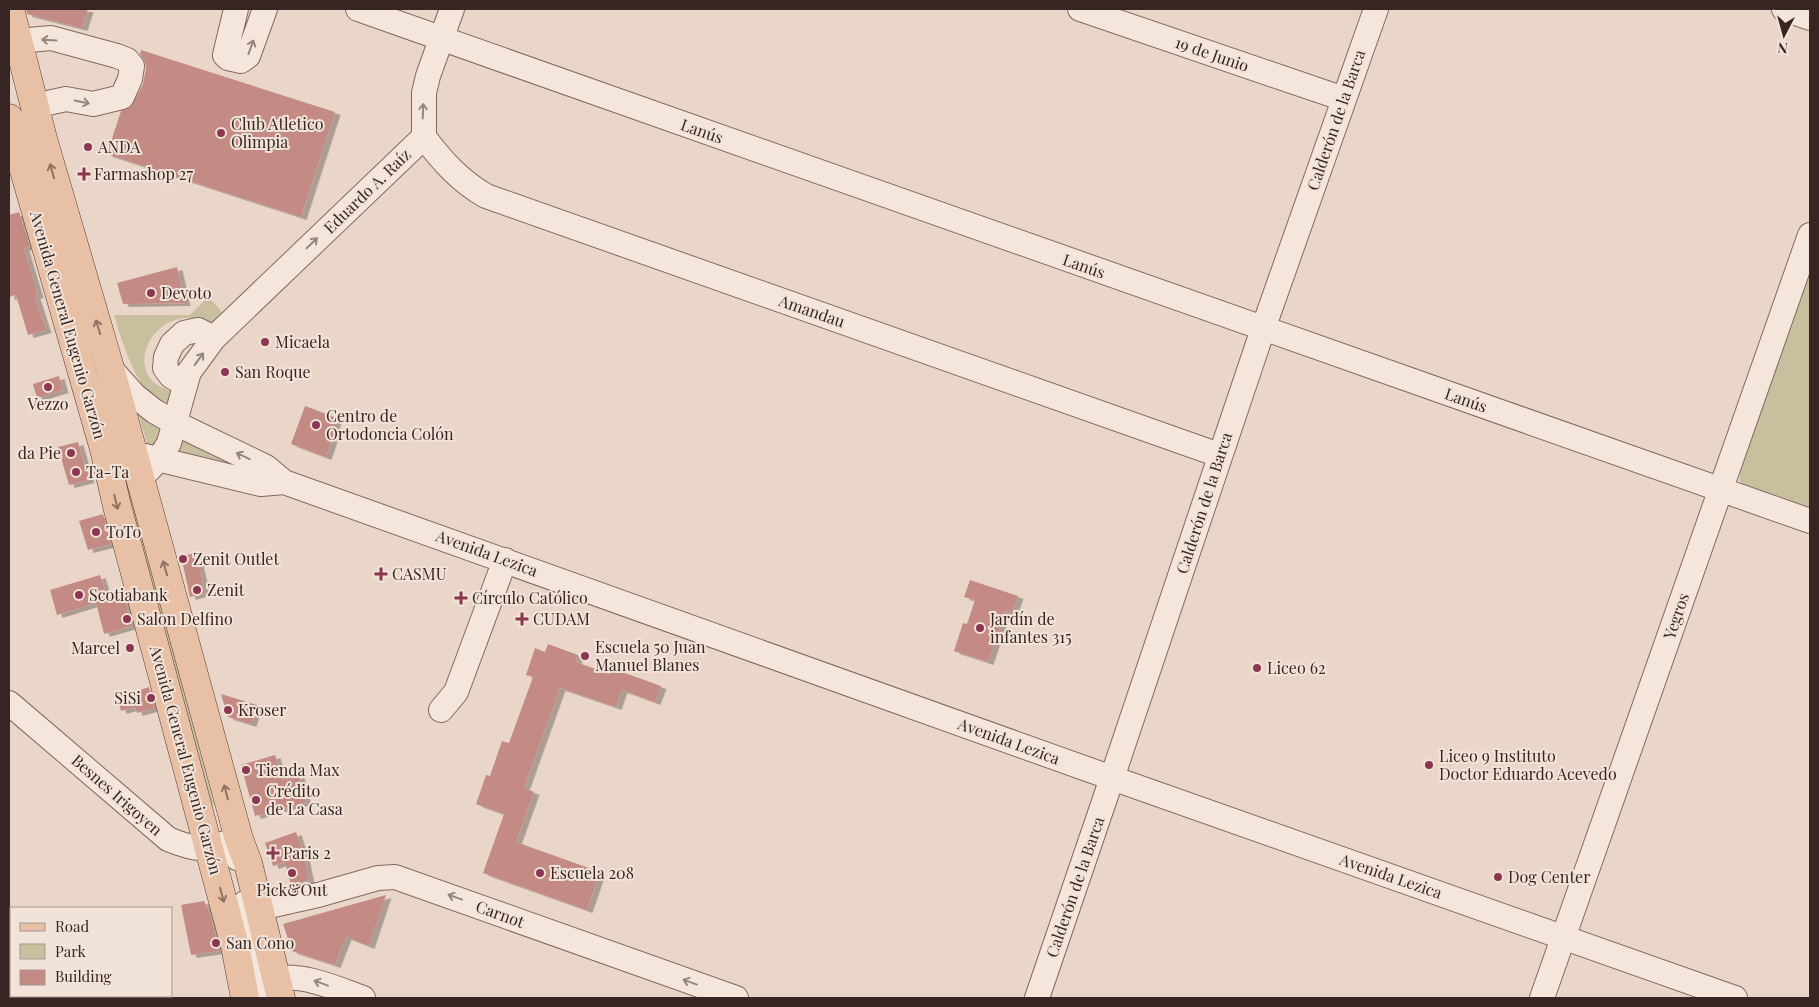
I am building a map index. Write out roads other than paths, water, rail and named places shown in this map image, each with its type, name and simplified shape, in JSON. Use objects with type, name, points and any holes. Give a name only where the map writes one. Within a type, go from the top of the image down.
[{"type":"main road","name":"Avenida General Eugenio Garzón","points":[[12,21],[34,106],[110,368],[239,839],[248,863],[260,908],[274,991]]},
{"type":"main road","name":"Avenida General Eugenio Garzón","points":[[9,118],[13,143],[104,449],[235,946],[244,998]]},
{"type":"street","points":[[236,9],[225,55],[228,58],[241,61],[248,56],[265,9]]},
{"type":"street","name":"Lanús","points":[[358,9],[1810,522]]},
{"type":"street","name":"Eduardo A. Raíz","points":[[140,479],[159,459],[169,443],[189,372],[214,338],[424,137],[424,93],[428,76],[452,9]]},
{"type":"street","name":"19 de Junio","points":[[1080,9],[1344,99]]},
{"type":"street","name":"Calderón de la Barca","points":[[1037,998],[1263,329],[1376,9]]},
{"type":"street","points":[[1784,9],[1810,18]]},
{"type":"street","points":[[12,21],[51,38],[117,56],[127,60],[132,66],[126,90],[122,97],[93,104],[66,99],[34,106]]},
{"type":"street","name":"Amandau","points":[[424,137],[439,158],[454,173],[470,187],[486,196],[1220,455]]},
{"type":"street","name":"Yegros","points":[[1542,998],[1810,235]]},
{"type":"street","name":"Avenida Lezica","points":[[110,368],[134,395],[154,411],[266,467],[284,482],[1735,998]]},
{"type":"street","name":"Avenida Lezica","points":[[104,449],[159,459],[261,484],[284,482]]},
{"type":"street","points":[[441,710],[456,692],[505,560]]},
{"type":"street","name":"Besnes Irigoyen","points":[[9,703],[168,839],[194,849],[209,848],[239,839]]},
{"type":"street","name":"Avenida General Eugenio Garzón","points":[[239,839],[236,868],[247,912],[274,991]]},
{"type":"street","name":"Carnot","points":[[260,908],[318,895],[378,878],[396,877],[736,998]]},
{"type":"street","points":[[274,991],[291,977],[310,979],[363,998]]},
{"type":"place","name":"Club Atletico Olimpia","points":[[221,133]]},
{"type":"place","name":"ANDA","points":[[88,147]]},
{"type":"place","name":"Farmashop 27","points":[[84,174]]},
{"type":"place","name":"Devoto","points":[[151,293]]},
{"type":"place","name":"Micaela","points":[[265,342]]},
{"type":"place","name":"San Roque","points":[[225,372]]},
{"type":"place","name":"Vezzo","points":[[48,387]]},
{"type":"place","name":"Centro de Ortodoncia Colón","points":[[316,425]]},
{"type":"place","name":"da Pie","points":[[71,453]]},
{"type":"place","name":"Ta-Ta","points":[[76,472]]},
{"type":"place","name":"ToTo","points":[[96,532]]},
{"type":"place","name":"Zenit Outlet","points":[[183,559]]},
{"type":"place","name":"CASMU","points":[[381,574]]},
{"type":"place","name":"Zenit","points":[[197,590]]},
{"type":"place","name":"Scotiabank","points":[[79,595]]},
{"type":"place","name":"Círculo Católico","points":[[461,598]]},
{"type":"place","name":"Salon Delfino","points":[[127,619]]},
{"type":"place","name":"CUDAM","points":[[522,619]]},
{"type":"place","name":"Jardín de infantes 315","points":[[980,628]]},
{"type":"place","name":"Marcel","points":[[130,648]]},
{"type":"place","name":"Escuela 50 Juan Manuel Blanes","points":[[585,656]]},
{"type":"place","name":"Liceo 62","points":[[1257,668]]},
{"type":"place","name":"SiSi","points":[[151,698]]},
{"type":"place","name":"Kroser","points":[[228,710]]},
{"type":"place","name":"Liceo 9 Instituto Doctor Eduardo Acevedo","points":[[1429,765]]},
{"type":"place","name":"Tienda Max","points":[[246,770]]},
{"type":"place","name":"Crédito de La Casa","points":[[256,800]]},
{"type":"place","name":"Paris 2","points":[[273,853]]},
{"type":"place","name":"Pick&Out","points":[[292,873]]},
{"type":"place","name":"Escuela 208","points":[[540,873]]},
{"type":"place","name":"Dog Center","points":[[1498,877]]},
{"type":"place","name":"San Cono","points":[[216,943]]}]
